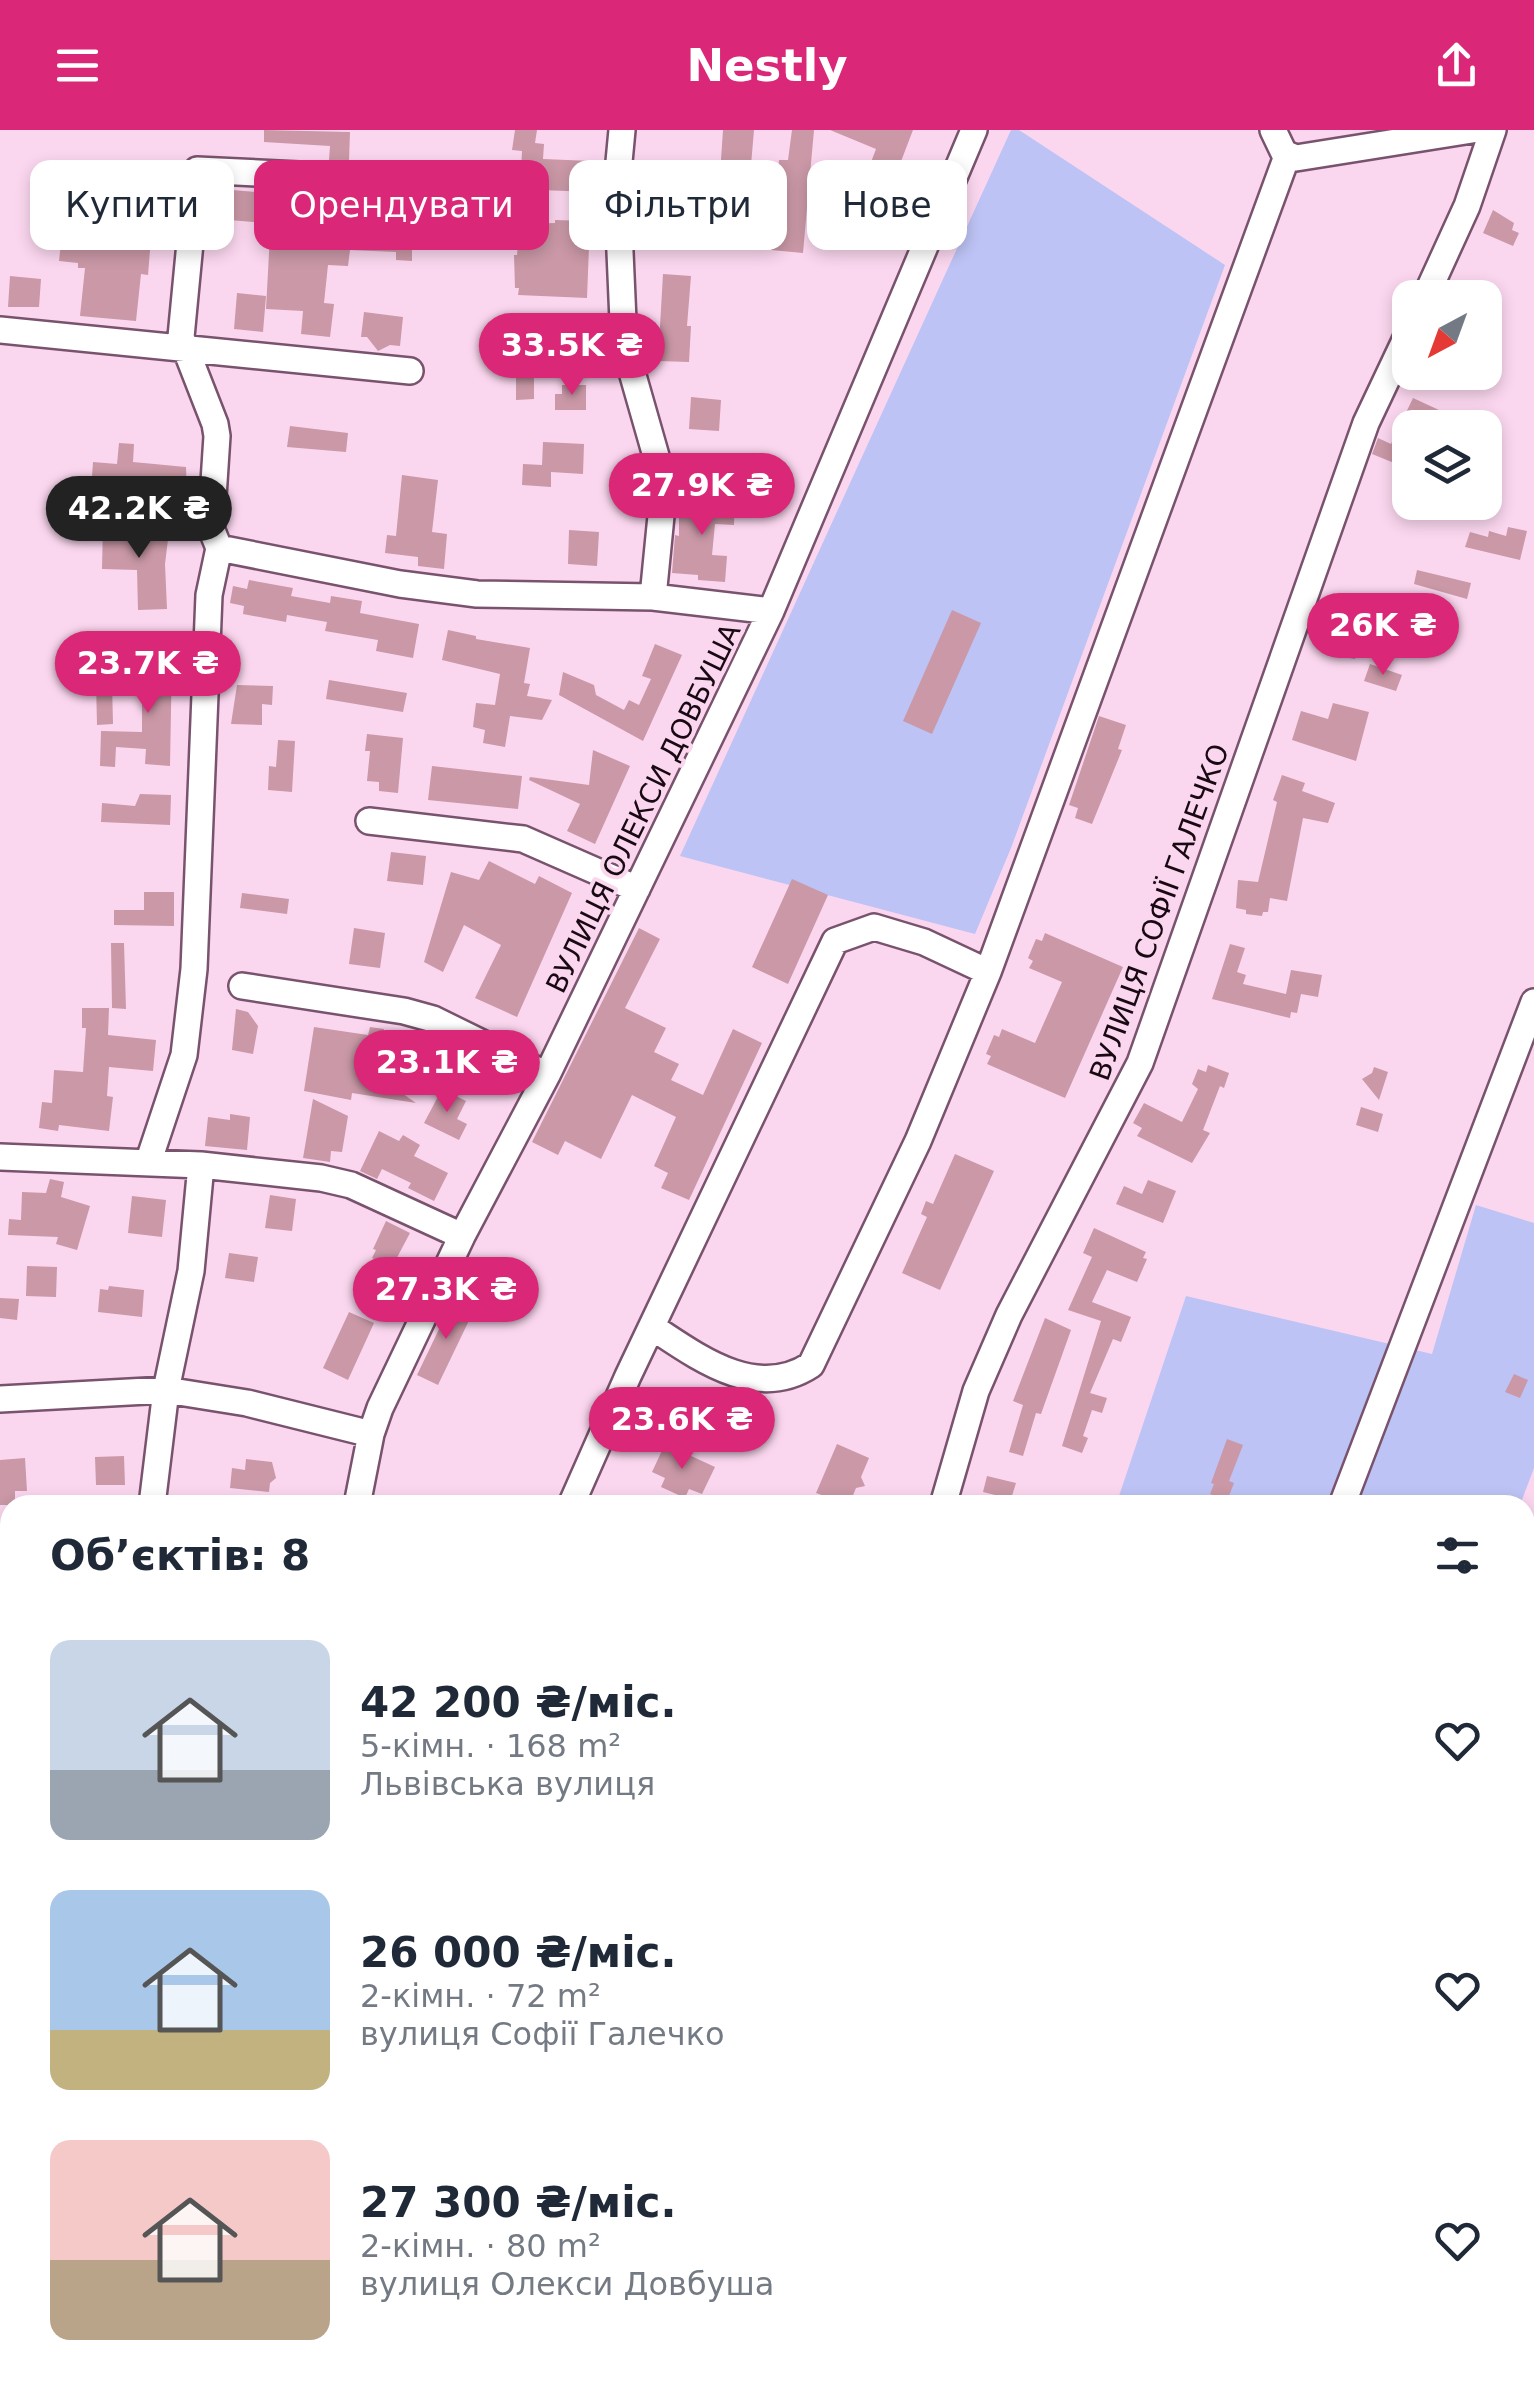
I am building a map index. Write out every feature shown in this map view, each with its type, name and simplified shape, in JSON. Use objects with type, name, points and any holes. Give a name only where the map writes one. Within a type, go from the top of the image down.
[{"type":"street","points":[[622,130],[617,182],[624,344],[656,456],[662,506],[654,597]]},
{"type":"street","name":"ВУЛИЦЯ ОЛЕКСИ ДОВБУША","points":[[359,1495],[371,1434],[462,1236],[547,1075],[771,610],[974,130]]},
{"type":"street","points":[[652,1326],[716,1367],[747,1378],[772,1380],[794,1376],[811,1365],[918,1141],[988,972],[1287,156],[1273,130]]},
{"type":"street","points":[[1287,156],[1472,130]]},
{"type":"street","points":[[1433,280],[1468,206],[1493,130]]},
{"type":"street","points":[[148,1163],[184,1055],[194,969],[208,595],[219,548],[211,528],[215,424],[184,350],[181,322],[197,170],[254,173]]},
{"type":"street","points":[[0,330],[410,371]]},
{"type":"street","name":"ВУЛИЦЯ СОФІЇ ГАЛЕЧКО","points":[[946,1495],[976,1391],[1002,1330],[1140,1063],[1366,423],[1392,368]]},
{"type":"street","points":[[219,548],[400,584],[477,594],[654,597],[771,610]]},
{"type":"street","points":[[370,821],[522,839],[637,890]]},
{"type":"street","points":[[576,1495],[834,941],[874,927],[924,942],[988,972]]},
{"type":"street","points":[[242,986],[418,1015],[547,1075]]},
{"type":"street","points":[[1346,1495],[1534,1002]]},
{"type":"street","points":[[0,1158],[201,1165],[321,1178],[350,1185],[462,1236]]},
{"type":"street","points":[[153,1495],[166,1390],[191,1271],[201,1165]]},
{"type":"street","points":[[0,1400],[166,1390],[247,1403],[371,1434]]},
{"type":"shaded area","points":[[1011,130],[1019,130],[1225,265],[1011,848],[975,934],[680,856],[956,250],[967,250],[967,227]]},
{"type":"shaded area","points":[[1476,1205],[1534,1223],[1534,1468],[1524,1495],[1119,1495],[1186,1296],[1432,1354]]},
{"type":"building","points":[[264,130],[350,132],[349,160],[329,160],[330,146],[264,142]]},
{"type":"building","points":[[515,130],[537,130],[535,143],[544,144],[543,159],[569,160],[569,191],[549,190],[549,160],[522,160],[522,151],[512,150]]},
{"type":"building","points":[[723,130],[754,130],[751,160],[721,160]]},
{"type":"building","points":[[792,130],[814,130],[811,160],[807,160],[803,253],[771,250],[787,250]]},
{"type":"building","points":[[830,130],[913,130],[902,160],[872,160],[876,149]]},
{"type":"building","points":[[234,190],[254,192],[254,222],[234,220]]},
{"type":"building","points":[[1493,210],[1514,223],[1512,230],[1519,233],[1513,246],[1483,233]]},
{"type":"building","points":[[569,220],[569,250],[589,250],[587,298],[518,295],[519,288],[515,288],[514,255],[517,250],[549,250],[549,223]]},
{"type":"building","points":[[60,250],[150,250],[148,275],[141,274],[136,321],[80,316],[85,268],[78,268],[78,263],[59,261]]},
{"type":"building","points":[[269,250],[350,250],[348,266],[328,265],[324,303],[334,304],[330,337],[301,334],[303,311],[266,309]]},
{"type":"building","points":[[350,250],[412,250],[412,261],[396,260],[396,252]]},
{"type":"building","points":[[663,274],[691,276],[689,362],[658,361]]},
{"type":"building","points":[[10,276],[41,279],[39,307],[8,307]]},
{"type":"building","points":[[237,293],[266,296],[263,332],[234,329]]},
{"type":"building","points":[[364,312],[403,317],[400,346],[390,345],[378,351],[367,337],[361,337]]},
{"type":"building","points":[[552,324],[588,326],[586,357],[534,355],[534,399],[516,400],[516,331],[552,331]]},
{"type":"building","points":[[562,385],[586,385],[586,410],[555,410],[555,394],[562,394]]},
{"type":"building","points":[[691,397],[721,400],[719,431],[689,429]]},
{"type":"building","points":[[1413,398],[1439,410],[1407,410]]},
{"type":"building","points":[[290,426],[348,433],[346,452],[287,447]]},
{"type":"building","points":[[1378,438],[1391,444],[1392,462],[1372,454]]},
{"type":"building","points":[[543,442],[584,444],[583,474],[551,472],[551,487],[522,485],[523,464],[542,465]]},
{"type":"building","points":[[119,443],[134,444],[133,462],[186,467],[187,494],[183,501],[96,492],[93,462],[117,464]]},
{"type":"building","points":[[402,475],[438,480],[432,532],[447,534],[444,569],[418,566],[418,557],[385,553],[387,535],[396,536]]},
{"type":"building","points":[[711,493],[735,495],[734,525],[715,524],[712,555],[727,556],[725,582],[672,573],[675,535],[679,536],[679,504],[711,503]]},
{"type":"building","points":[[103,524],[169,531],[165,564],[167,609],[138,610],[137,570],[102,569]]},
{"type":"building","points":[[1508,527],[1527,531],[1520,560],[1465,547],[1470,532],[1488,537],[1489,531],[1506,536]]},
{"type":"building","points":[[569,530],[599,532],[597,566],[568,564]]},
{"type":"building","points":[[1417,570],[1471,583],[1467,599],[1414,584]]},
{"type":"building","points":[[249,580],[293,588],[291,596],[330,603],[331,596],[362,601],[360,613],[419,624],[413,658],[376,651],[378,640],[325,631],[327,622],[287,615],[286,622],[243,614],[244,606],[230,603],[233,586],[247,589]]},
{"type":"building","points":[[952,610],[981,623],[932,734],[903,721]]},
{"type":"building","points":[[1339,619],[1362,623],[1355,659],[1332,655]]},
{"type":"building","points":[[448,630],[530,648],[524,683],[530,684],[527,696],[552,700],[542,720],[510,716],[505,747],[483,743],[485,730],[473,727],[476,703],[495,705],[500,674],[442,660]]},
{"type":"building","points":[[655,644],[682,655],[643,741],[559,695],[563,672],[594,685],[596,695],[624,710],[629,700],[639,705],[651,679],[642,676]]},
{"type":"building","points":[[142,652],[172,654],[170,766],[145,764],[146,749],[116,747],[115,767],[100,766],[101,731],[142,732]]},
{"type":"building","points":[[1370,664],[1402,675],[1396,691],[1364,681]]},
{"type":"building","points":[[329,680],[407,693],[403,712],[326,699]]},
{"type":"building","points":[[96,682],[112,682],[113,724],[97,725]]},
{"type":"building","points":[[237,685],[273,686],[272,705],[262,704],[262,725],[231,724]]},
{"type":"building","points":[[1333,703],[1369,712],[1356,761],[1292,740],[1301,711],[1328,719]]},
{"type":"building","points":[[1099,716],[1126,725],[1118,749],[1122,750],[1092,824],[1075,818],[1078,808],[1069,805]]},
{"type":"building","points":[[367,734],[403,738],[398,793],[379,791],[379,782],[367,781]]},
{"type":"building","points":[[278,740],[295,741],[292,792],[268,790],[269,766],[276,767]]},
{"type":"building","points":[[593,750],[630,766],[595,844],[567,831],[580,804],[529,780],[530,777],[589,785]]},
{"type":"building","points":[[432,766],[522,776],[518,809],[428,800]]},
{"type":"building","points":[[1282,775],[1305,783],[1302,791],[1335,803],[1328,823],[1303,818],[1287,901],[1270,898],[1268,912],[1262,916],[1246,914],[1246,910],[1236,908],[1238,880],[1258,882],[1277,802],[1273,800]]},
{"type":"building","points":[[140,794],[171,795],[170,825],[101,822],[102,803],[135,806]]},
{"type":"building","points":[[391,852],[426,856],[423,885],[387,881]]},
{"type":"building","points":[[489,861],[535,884],[539,876],[572,893],[517,1017],[475,998],[501,945],[464,925],[443,972],[424,962],[451,872],[479,880]]},
{"type":"building","points":[[792,879],[828,895],[788,984],[752,967]]},
{"type":"building","points":[[144,892],[174,892],[174,926],[114,925],[114,910],[144,910]]},
{"type":"building","points":[[242,893],[289,899],[287,914],[240,908]]},
{"type":"building","points":[[354,928],[385,933],[380,968],[349,964]]},
{"type":"building","points":[[639,928],[660,939],[625,1008],[666,1028],[654,1052],[679,1064],[671,1080],[703,1095],[733,1029],[762,1043],[689,1200],[661,1188],[668,1173],[654,1166],[676,1117],[632,1095],[601,1159],[565,1141],[558,1155],[532,1142]]},
{"type":"building","points":[[1045,933],[1123,967],[1065,1098],[987,1064],[991,1056],[986,1054],[994,1035],[999,1037],[1002,1029],[1035,1043],[1062,982],[1029,968],[1033,961],[1028,958],[1036,939],[1042,941]]},
{"type":"building","points":[[111,943],[124,943],[126,1009],[112,1008]]},
{"type":"building","points":[[1230,944],[1245,948],[1237,972],[1246,975],[1243,984],[1286,994],[1291,970],[1322,975],[1318,997],[1301,994],[1297,1013],[1291,1012],[1290,1018],[1212,999]]},
{"type":"building","points":[[82,1008],[109,1008],[108,1035],[156,1040],[153,1071],[109,1067],[107,1096],[113,1097],[109,1131],[59,1125],[58,1131],[39,1128],[42,1102],[52,1103],[54,1070],[83,1072],[86,1028],[82,1028]]},
{"type":"building","points":[[236,1009],[248,1012],[258,1026],[253,1054],[232,1050]]},
{"type":"building","points":[[314,1027],[368,1035],[370,1027],[384,1029],[383,1036],[395,1038],[389,1084],[416,1103],[352,1093],[351,1100],[304,1091]]},
{"type":"building","points":[[1208,1065],[1229,1073],[1203,1130],[1210,1133],[1192,1163],[1137,1136],[1142,1128],[1133,1123],[1144,1103],[1182,1122],[1198,1089],[1192,1084],[1198,1069],[1206,1072]]},
{"type":"building","points":[[1374,1067],[1388,1072],[1379,1100],[1362,1079]]},
{"type":"building","points":[[442,1089],[466,1101],[457,1119],[467,1124],[459,1140],[424,1123]]},
{"type":"building","points":[[313,1099],[348,1116],[342,1152],[331,1151],[330,1162],[303,1158]]},
{"type":"building","points":[[1361,1107],[1383,1114],[1378,1132],[1356,1125]]},
{"type":"building","points":[[230,1114],[250,1117],[247,1150],[205,1146],[208,1117],[230,1120]]},
{"type":"building","points":[[379,1131],[399,1141],[403,1135],[420,1145],[414,1156],[448,1173],[434,1201],[408,1188],[411,1183],[382,1169],[377,1179],[360,1171]]},
{"type":"building","points":[[955,1154],[994,1171],[940,1290],[902,1273],[927,1217],[921,1214],[926,1201],[933,1204]]},
{"type":"building","points":[[50,1179],[64,1182],[61,1197],[90,1206],[77,1250],[56,1244],[58,1237],[8,1235],[9,1219],[21,1220],[22,1192],[46,1193]]},
{"type":"building","points":[[1148,1180],[1176,1191],[1163,1223],[1116,1204],[1124,1186],[1142,1194]]},
{"type":"building","points":[[270,1195],[296,1199],[292,1231],[265,1228]]},
{"type":"building","points":[[132,1196],[166,1200],[162,1237],[128,1233]]},
{"type":"building","points":[[386,1221],[410,1233],[392,1267],[372,1258]]},
{"type":"building","points":[[1094,1228],[1146,1252],[1143,1258],[1147,1259],[1137,1282],[1107,1270],[1092,1302],[1131,1317],[1121,1342],[1113,1339],[1090,1393],[1107,1398],[1102,1413],[1092,1410],[1082,1453],[1062,1446],[1101,1321],[1068,1310],[1092,1257],[1083,1253]]},
{"type":"building","points":[[229,1253],[258,1257],[254,1282],[225,1278]]},
{"type":"building","points":[[27,1266],[57,1267],[56,1297],[26,1296]]},
{"type":"building","points":[[109,1286],[144,1290],[142,1317],[98,1312],[100,1289],[108,1290]]},
{"type":"building","points":[[0,1298],[19,1299],[17,1320],[0,1318]]},
{"type":"building","points":[[454,1298],[475,1308],[438,1385],[417,1375]]},
{"type":"building","points":[[349,1312],[374,1323],[348,1380],[323,1368]]},
{"type":"building","points":[[1045,1318],[1071,1330],[1041,1414],[1036,1413],[1023,1456],[1009,1452],[1023,1405],[1013,1401]]},
{"type":"building","points":[[1514,1374],[1528,1380],[1520,1398],[1505,1392]]},
{"type":"building","points":[[1227,1439],[1243,1445],[1229,1481],[1234,1483],[1229,1495],[1210,1494],[1214,1484],[1211,1483]]},
{"type":"building","points":[[665,1444],[715,1467],[702,1494],[689,1489],[686,1495],[678,1495],[661,1487],[665,1478],[652,1472]]},
{"type":"building","points":[[837,1444],[869,1458],[861,1477],[865,1486],[856,1488],[853,1495],[816,1493]]},
{"type":"building","points":[[124,1456],[125,1485],[96,1485],[95,1457]]},
{"type":"building","points":[[25,1458],[27,1491],[0,1495],[0,1460]]},
{"type":"building","points":[[246,1459],[272,1462],[276,1478],[270,1483],[269,1492],[230,1488],[232,1468],[245,1470]]},
{"type":"building","points":[[987,1476],[1016,1483],[1012,1495],[983,1492]]}]
